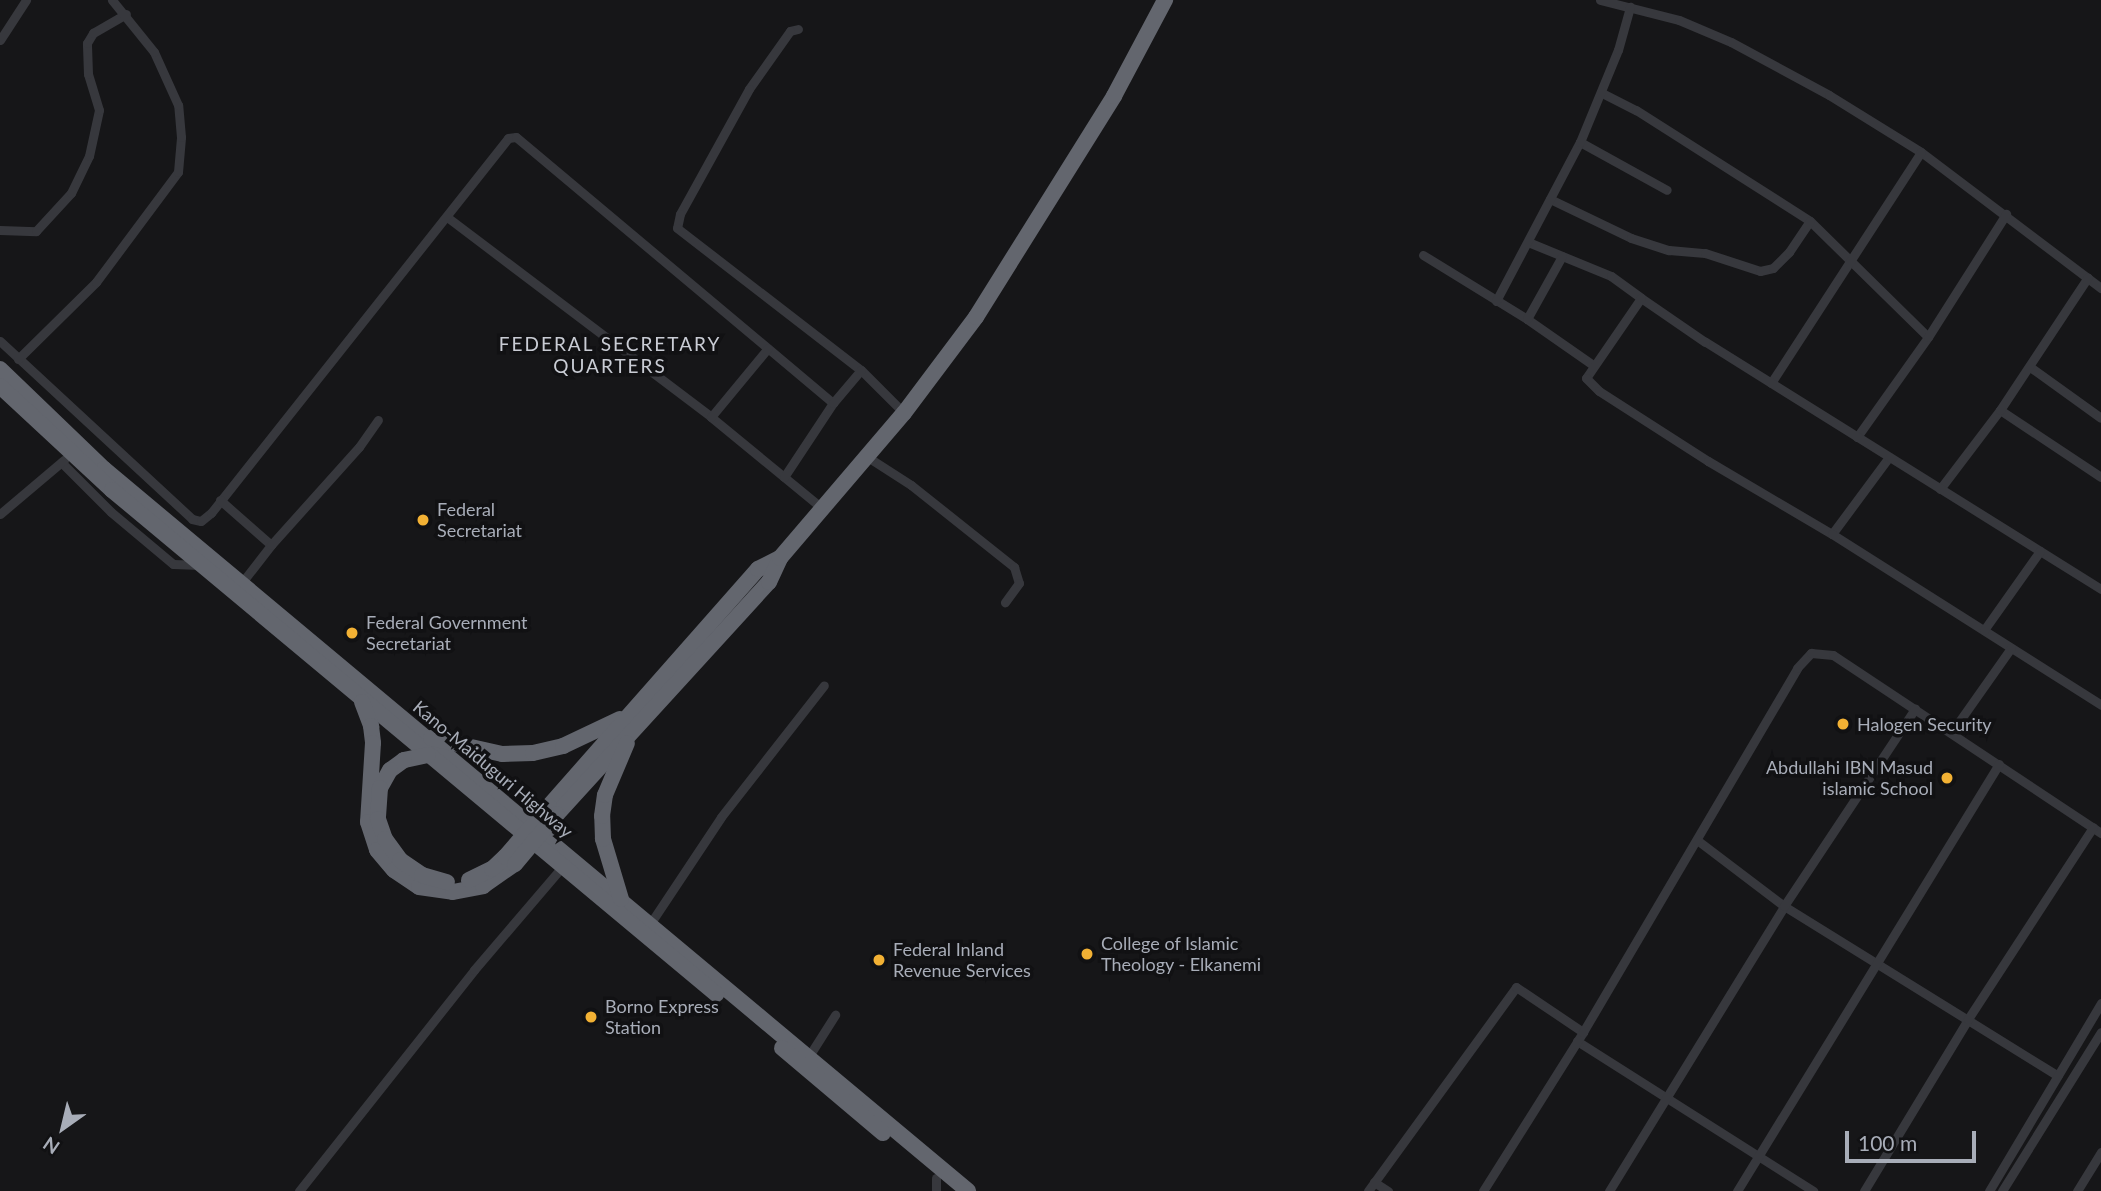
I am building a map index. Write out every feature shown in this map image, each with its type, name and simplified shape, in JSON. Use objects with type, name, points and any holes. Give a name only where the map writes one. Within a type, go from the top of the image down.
[{"type":"highway","points":[[361,700],[368,715],[373,743],[368,822],[373,841],[383,858],[419,887],[453,892],[483,886],[510,860],[634,718],[758,569],[780,558],[904,412],[976,317],[1030,234],[1114,96],[1165,0]]},
{"type":"highway","name":"Kano-Maiduguri Highway","points":[[0,369],[95,460],[361,700],[936,1185],[952,1191]]},
{"type":"highway","name":"Kano-Maiduguri Highway","points":[[0,386],[66,458],[200,565],[238,588],[425,736],[968,1191]]},
{"type":"highway","points":[[425,736],[502,754],[533,753],[563,746],[634,718]]},
{"type":"highway","points":[[622,901],[603,839],[602,816],[605,795],[634,718]]},
{"type":"highway","points":[[428,755],[396,765],[380,788],[378,819],[390,848],[411,869],[445,882],[470,880],[510,860]]},
{"type":"street","points":[[0,40],[26,0]]},
{"type":"street","points":[[18,359],[96,282],[178,172],[181,137],[178,105],[154,52],[112,0]]},
{"type":"street","points":[[1600,0],[1679,20],[1731,42],[1829,95],[1921,152],[2101,288]]},
{"type":"street","points":[[1496,301],[1580,142],[1602,93],[1630,8]]},
{"type":"street","points":[[0,230],[36,231],[71,193],[89,156],[99,110],[88,74],[87,44],[93,33],[126,14]]},
{"type":"street","points":[[798,29],[790,31],[749,89],[680,214],[677,228],[861,370],[904,412]]},
{"type":"street","points":[[1602,93],[1636,110],[1810,221],[1928,337]]},
{"type":"street","points":[[0,341],[192,519],[201,521],[508,138],[516,137],[833,403]]},
{"type":"street","points":[[1580,142],[1667,190]]},
{"type":"street","points":[[1771,383],[1921,152]]},
{"type":"street","points":[[1550,199],[1631,238],[1669,250],[1705,253],[1760,271],[1773,268],[1781,260],[1810,221]]},
{"type":"street","points":[[1857,437],[1928,337],[2006,214]]},
{"type":"street","points":[[447,216],[711,417],[823,509]]},
{"type":"street","points":[[1528,242],[1611,276],[1771,383],[2101,589]]},
{"type":"street","points":[[1423,255],[1527,319],[1593,365]]},
{"type":"street","points":[[1527,319],[1562,256]]},
{"type":"street","points":[[1940,489],[2000,410],[2088,277]]},
{"type":"street","points":[[1641,298],[1586,378],[1598,391],[1832,534],[2101,705]]},
{"type":"street","points":[[711,417],[768,348]]},
{"type":"street","points":[[2030,367],[2101,418]]},
{"type":"street","points":[[784,477],[833,403],[861,370]]},
{"type":"street","points":[[2000,410],[2101,477]]},
{"type":"street","points":[[238,588],[271,545],[359,447],[378,420]]},
{"type":"street","points":[[866,456],[911,485],[1014,567],[1019,583],[1005,603]]},
{"type":"street","points":[[1832,534],[1889,457]]},
{"type":"street","points":[[0,514],[66,458]]},
{"type":"street","points":[[220,499],[271,545]]},
{"type":"street","points":[[1984,630],[2039,551]]},
{"type":"street","points":[[1951,733],[2011,648]]},
{"type":"street","points":[[1483,1191],[1583,1032],[1797,668],[1811,653],[1833,655],[2097,830],[1968,1019],[1864,1191]]},
{"type":"street","points":[[650,924],[722,817],[824,685]]},
{"type":"street","points":[[1609,1191],[1663,1098],[1784,906],[1914,709]]},
{"type":"street","points":[[1737,1191],[1999,764]]},
{"type":"street","points":[[1697,840],[1784,906],[2058,1076]]},
{"type":"street","points":[[301,1190],[474,970],[562,867]]},
{"type":"street","points":[[1368,1191],[1516,987],[1583,1032]]},
{"type":"street","points":[[1989,1191],[2101,1003]]},
{"type":"street","points":[[809,1056],[835,1015]]},
{"type":"street","points":[[2003,1191],[2101,1032]]},
{"type":"street","points":[[1577,1041],[1813,1191]]},
{"type":"street","points":[[2077,1191],[2101,1152]]},
{"type":"street","points":[[1374,1182],[1388,1191]]},
{"type":"place","name":"Federal Secretariat","points":[[423,520]]},
{"type":"place","name":"Federal Government Secretariat","points":[[352,633]]},
{"type":"place","name":"Halogen Security","points":[[1843,724]]},
{"type":"place","name":"Abdullahi IBN Masud islamic School","points":[[1947,778]]},
{"type":"place","name":"College of Islamic Theology - Elkanemi","points":[[1087,954]]},
{"type":"place","name":"Federal Inland Revenue Services","points":[[879,960]]},
{"type":"place","name":"Borno Express Station","points":[[591,1017]]},
{"type":"district","name":"FEDERAL SECRETARY QUARTERS","points":[[610,355]]}]
